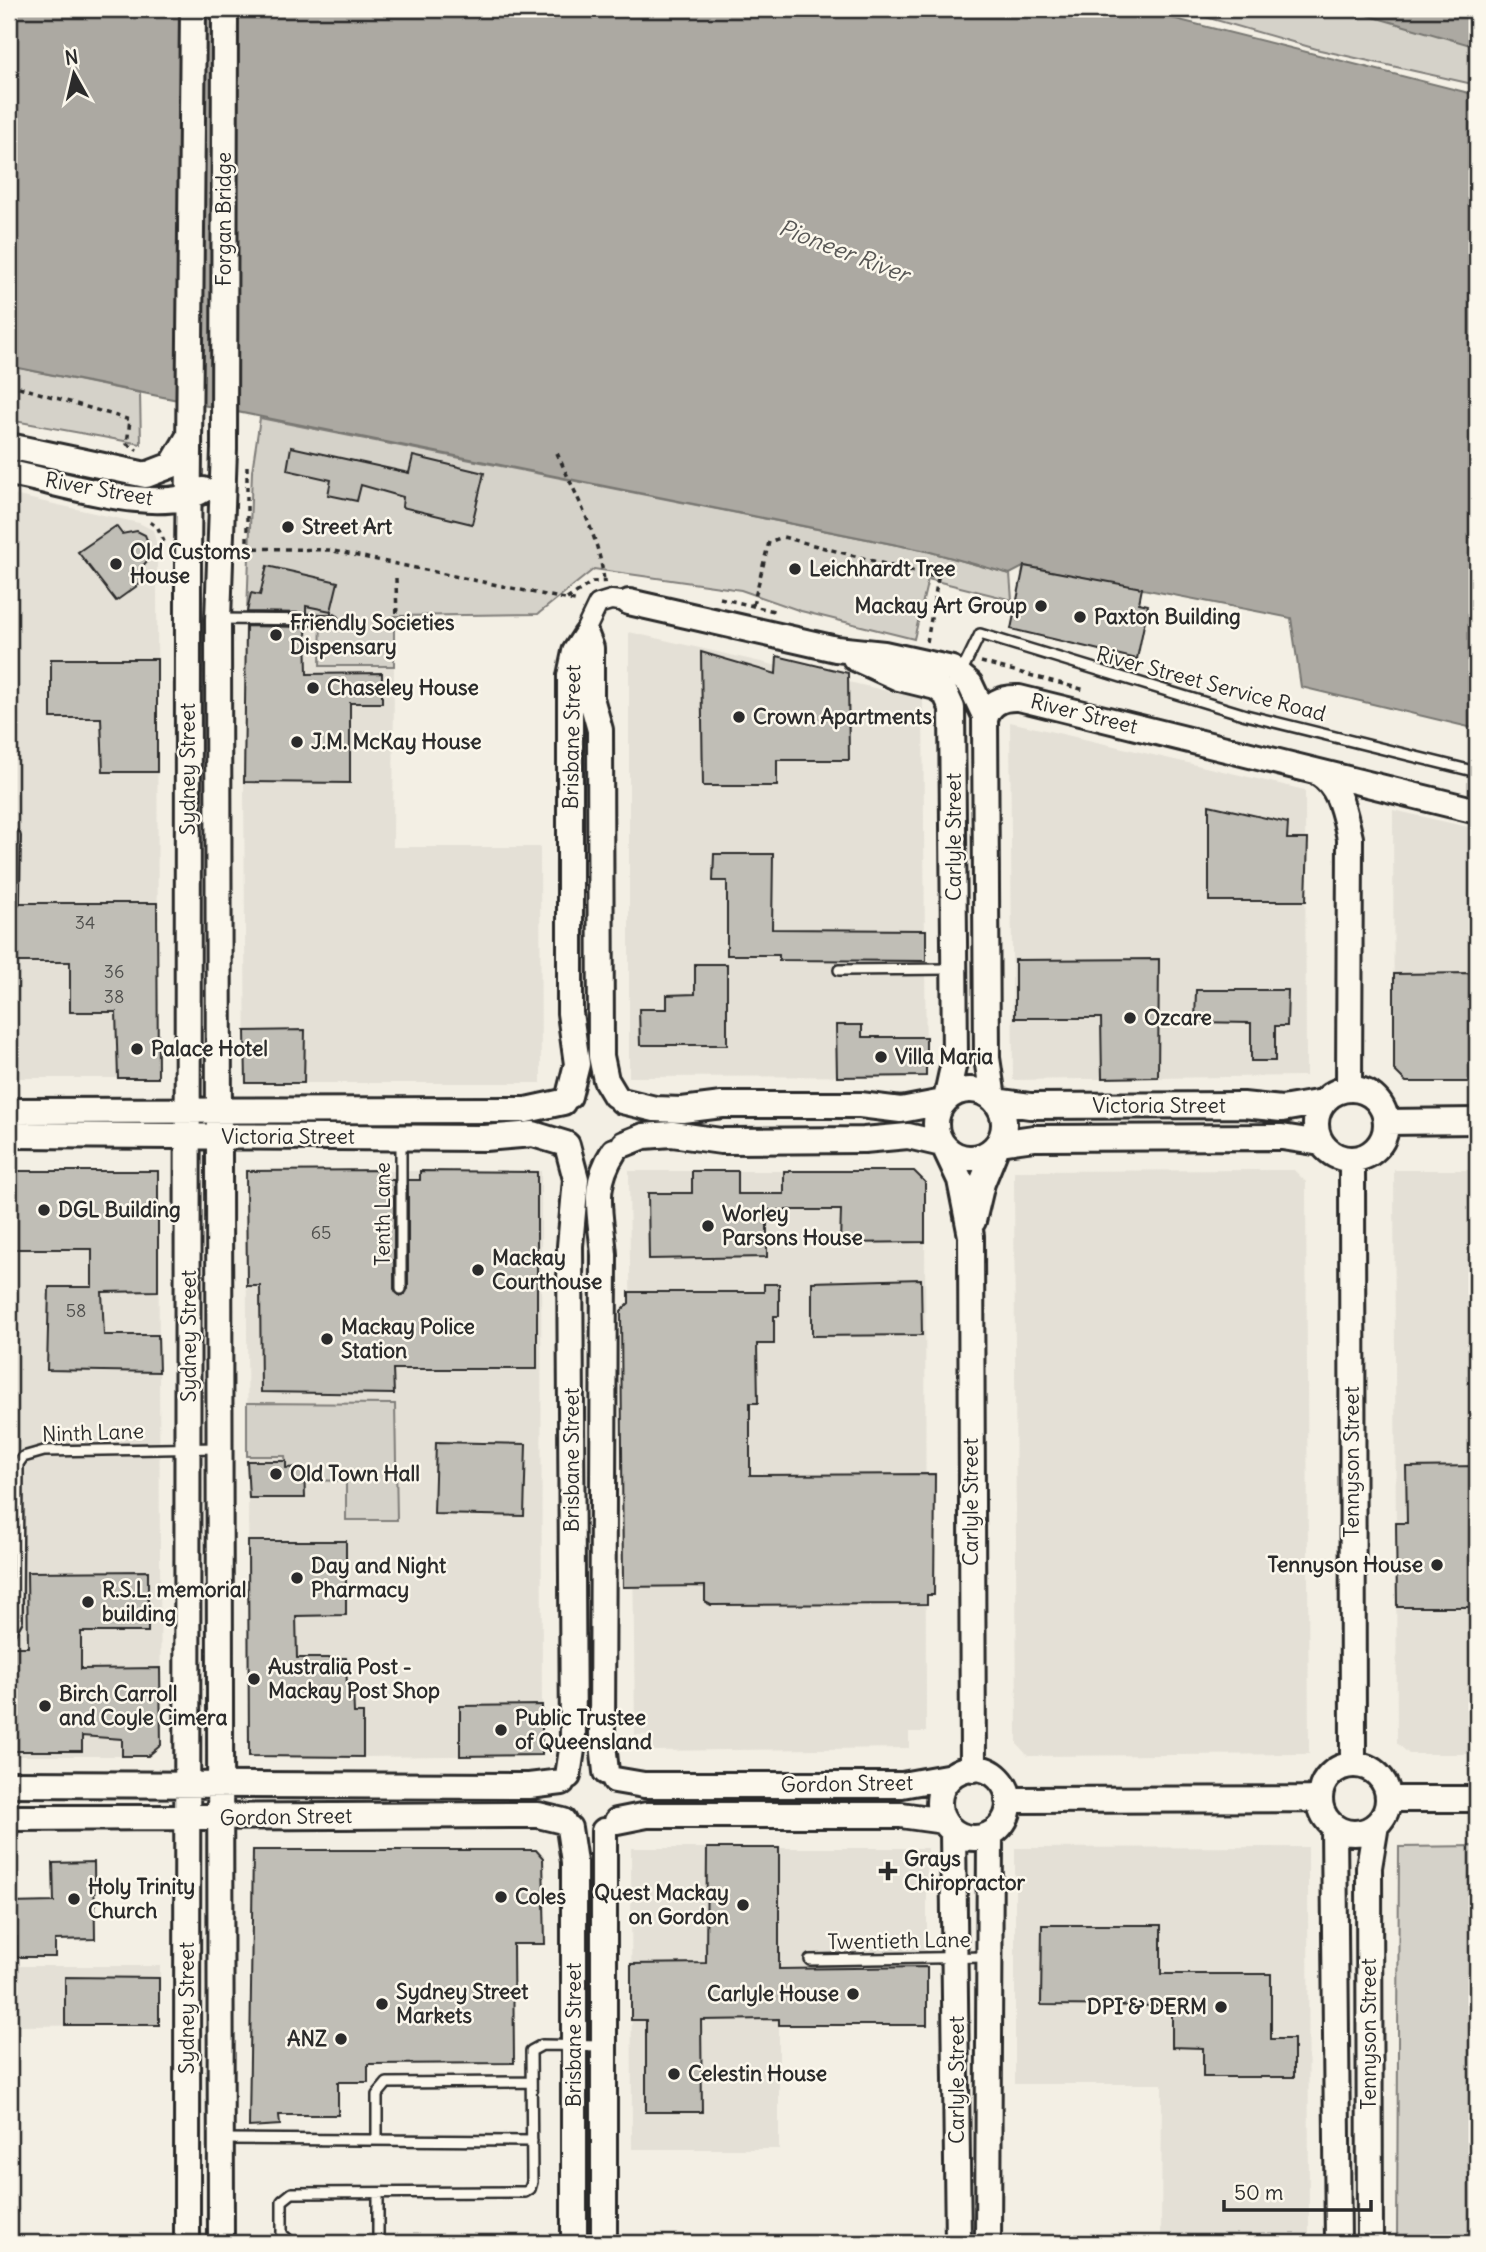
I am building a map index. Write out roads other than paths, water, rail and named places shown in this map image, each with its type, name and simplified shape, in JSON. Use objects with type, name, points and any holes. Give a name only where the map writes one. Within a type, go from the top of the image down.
[{"type":"street","name":"Forgan Bridge","points":[[191,429],[193,9]]},
{"type":"street","name":"Forgan Bridge","points":[[225,9],[232,444]]},
{"type":"street","name":"River Street","points":[[9,446],[146,475],[161,471],[176,461],[191,429]]},
{"type":"street","name":"Sydney Street","points":[[187,2243],[187,634],[191,429]]},
{"type":"street","name":"Sydney Street","points":[[220,2243],[222,1783],[218,619],[232,444]]},
{"type":"street","points":[[189,497],[202,491],[212,479],[232,444]]},
{"type":"street","name":"River Street","points":[[9,472],[145,501],[189,497]]},
{"type":"street","points":[[586,632],[598,604],[611,600],[836,649],[884,654],[961,673],[982,704],[985,726]]},
{"type":"street","points":[[187,634],[218,619]]},
{"type":"street","name":"Brisbane Street","points":[[586,632],[591,646],[589,685],[600,730],[600,1049],[604,1074],[619,1098]]},
{"type":"street","name":"Brisbane Street","points":[[566,1099],[577,1064],[570,1013],[571,664],[577,646],[586,632]]},
{"type":"street","name":"Carlyle Street","points":[[836,649],[896,676],[943,692],[953,708],[954,1065],[945,1101]]},
{"type":"street","name":"River Street","points":[[985,726],[988,711],[996,703],[1006,698],[1019,698],[1477,811]]},
{"type":"street","points":[[570,718],[580,712],[597,716]]},
{"type":"street","points":[[953,732],[959,722],[968,718],[985,726]]},
{"type":"street","name":"Carlyle Street","points":[[985,726],[987,1058],[994,1099]]},
{"type":"street","points":[[1318,773],[1331,783],[1340,799],[1350,838],[1349,1088]]},
{"type":"street","points":[[1350,838],[1365,801],[1376,793],[1388,790]]},
{"type":"street","points":[[596,1088],[655,1109],[682,1110],[750,1105],[860,1105],[908,1110],[945,1101],[965,1090],[980,1091],[994,1099],[1004,1119],[998,1144],[985,1154],[970,1158],[956,1155],[943,1145],[908,1136],[864,1140],[721,1141],[672,1134],[644,1136],[619,1148],[586,1154],[566,1144],[557,1122],[566,1099],[596,1088]]},
{"type":"street","points":[[1349,1088],[1360,1090],[1379,1101],[1387,1122],[1381,1143],[1373,1152],[1352,1159],[1334,1154],[1321,1143],[1316,1122],[1323,1102],[1331,1095],[1349,1088]]},
{"type":"street","points":[[619,1098],[630,1123],[619,1148]]},
{"type":"street","name":"Victoria Street","points":[[9,1111],[526,1110],[566,1099]]},
{"type":"street","name":"Victoria Street","points":[[994,1099],[1030,1106],[1243,1105],[1282,1109],[1323,1102]]},
{"type":"street","points":[[943,1145],[936,1123],[945,1101]]},
{"type":"street","points":[[1387,1122],[1477,1121]]},
{"type":"street","name":"Victoria Street","points":[[9,1135],[491,1138],[526,1134],[566,1144]]},
{"type":"street","name":"Victoria Street","points":[[998,1144],[1034,1138],[1282,1137],[1321,1143]]},
{"type":"street","name":"Brisbane Street","points":[[565,1779],[573,1743],[569,1246],[576,1179],[566,1144]]},
{"type":"street","name":"Carlyle Street","points":[[963,1772],[971,1236],[982,1183],[998,1144]]},
{"type":"street","name":"Carlyle Street","points":[[943,1145],[960,1181],[971,1236]]},
{"type":"street","name":"Brisbane Street","points":[[611,1776],[602,1734],[604,1255],[598,1192],[601,1174],[619,1148]]},
{"type":"street","name":"Tennyson Street","points":[[1352,1159],[1353,1765]]},
{"type":"street","points":[[1353,1765],[1373,1771],[1386,1788],[1388,1799],[1387,1808],[1376,1825],[1356,1834],[1334,1827],[1321,1810],[1319,1799],[1325,1780],[1333,1772],[1353,1765]]},
{"type":"street","points":[[586,1768],[611,1776],[623,1800],[610,1826],[586,1834],[566,1824],[556,1802],[565,1779],[586,1768]]},
{"type":"street","points":[[963,1772],[992,1774],[1000,1781],[1008,1800],[1004,1819],[990,1834],[971,1838],[948,1827],[939,1802],[940,1792],[963,1772]]},
{"type":"street","name":"Gordon Street","points":[[611,1776],[644,1785],[902,1785],[963,1772]]},
{"type":"street","name":"Gordon Street","points":[[9,1818],[222,1818],[529,1786],[565,1779]]},
{"type":"street","name":"Gordon Street","points":[[9,1784],[222,1783],[538,1815],[566,1824]]},
{"type":"street","points":[[1008,1800],[1319,1799]]},
{"type":"street","points":[[1388,1799],[1477,1799]]},
{"type":"street","name":"Gordon Street","points":[[610,1826],[647,1815],[901,1815],[948,1827]]},
{"type":"street","name":"Brisbane Street","points":[[566,1824],[574,1862],[574,2243]]},
{"type":"street","name":"Tennyson Street","points":[[1370,2243],[1369,1867],[1376,1825]]},
{"type":"street","name":"Brisbane Street","points":[[604,2243],[604,2046],[610,1826]]},
{"type":"street","name":"Carlyle Street","points":[[948,1827],[956,1958],[958,2243]]},
{"type":"street","name":"Tennyson Street","points":[[1334,1827],[1338,2243]]},
{"type":"street","name":"Carlyle Street","points":[[988,2243],[990,1834]]},
{"type":"street","points":[[1337,2092],[1370,2092]]},
{"type":"street","points":[[1338,2243],[1370,2243]]},
{"type":"lane","points":[[218,619],[333,620]]},
{"type":"lane","name":"River Street Service Road","points":[[961,673],[980,634],[1246,715],[1477,772]]},
{"type":"lane","points":[[9,901],[14,901],[15,835]]},
{"type":"lane","points":[[839,970],[954,969]]},
{"type":"lane","name":"Tenth Lane","points":[[401,1138],[401,1289]]},
{"type":"lane","name":"Ninth Lane","points":[[9,1634],[17,1620],[18,1464],[23,1457],[44,1451],[220,1448]]},
{"type":"lane","name":"Twentieth Lane","points":[[810,1960],[989,1957]]},
{"type":"lane","points":[[439,2243],[292,2243],[282,2234],[282,2201],[292,2193],[524,2192],[530,2189],[532,2182],[531,2051],[536,2047],[604,2046]]},
{"type":"lane","points":[[377,2140],[377,2095],[387,2083],[531,2082]]},
{"type":"lane","points":[[221,2139],[532,2141]]},
{"type":"lane","points":[[378,2193],[378,2243]]},
{"type":"water","name":"Pioneer River","points":[[9,9],[1136,9],[1477,95],[1477,729],[1301,687],[1291,618],[1025,566],[1010,574],[927,551],[9,366]]},
{"type":"water","points":[[1346,9],[1477,9],[1477,47]]},
{"type":"place","name":"Street Art","points":[[288,527]]},
{"type":"place","name":"Old Customs House","points":[[116,564]]},
{"type":"place","name":"Leichhardt Tree","points":[[795,569]]},
{"type":"place","name":"Mackay Art Group","points":[[1041,606]]},
{"type":"place","name":"Paxton Building","points":[[1080,617]]},
{"type":"place","name":"Friendly Societies Dispensary","points":[[276,635]]},
{"type":"place","name":"Chaseley House","points":[[313,688]]},
{"type":"place","name":"Crown Apartments","points":[[739,717]]},
{"type":"place","name":"J.M. McKay House","points":[[297,742]]},
{"type":"place","name":"Ozcare","points":[[1130,1018]]},
{"type":"place","name":"Palace Hotel","points":[[137,1049]]},
{"type":"place","name":"Villa Maria","points":[[881,1057]]},
{"type":"place","name":"DGL Building","points":[[44,1210]]},
{"type":"place","name":"Worley Parsons House","points":[[708,1226]]},
{"type":"place","name":"Mackay Courthouse","points":[[478,1270]]},
{"type":"place","name":"Mackay Police Station","points":[[327,1339]]},
{"type":"place","name":"Old Town Hall","points":[[276,1474]]},
{"type":"place","name":"Tennyson House","points":[[1437,1565]]},
{"type":"place","name":"Day and Night Pharmacy","points":[[297,1578]]},
{"type":"place","name":"R.S.L. memorial building","points":[[88,1602]]},
{"type":"place","name":"Australia Post - Mackay Post Shop","points":[[254,1679]]},
{"type":"place","name":"Birch Carroll and Coyle Cimera","points":[[45,1706]]},
{"type":"place","name":"Public Trustee of Queensland","points":[[501,1730]]},
{"type":"place","name":"Grays Chiropractor","points":[[888,1871]]},
{"type":"place","name":"Coles","points":[[501,1897]]},
{"type":"place","name":"Holy Trinity Church","points":[[74,1899]]},
{"type":"place","name":"Quest Mackay on Gordon","points":[[743,1905]]},
{"type":"place","name":"Carlyle House","points":[[853,1994]]},
{"type":"place","name":"Sydney Street Markets","points":[[382,2004]]},
{"type":"place","name":"DPI & DERM","points":[[1221,2007]]},
{"type":"place","name":"ANZ","points":[[341,2039]]},
{"type":"place","name":"Celestin House","points":[[674,2074]]}]
